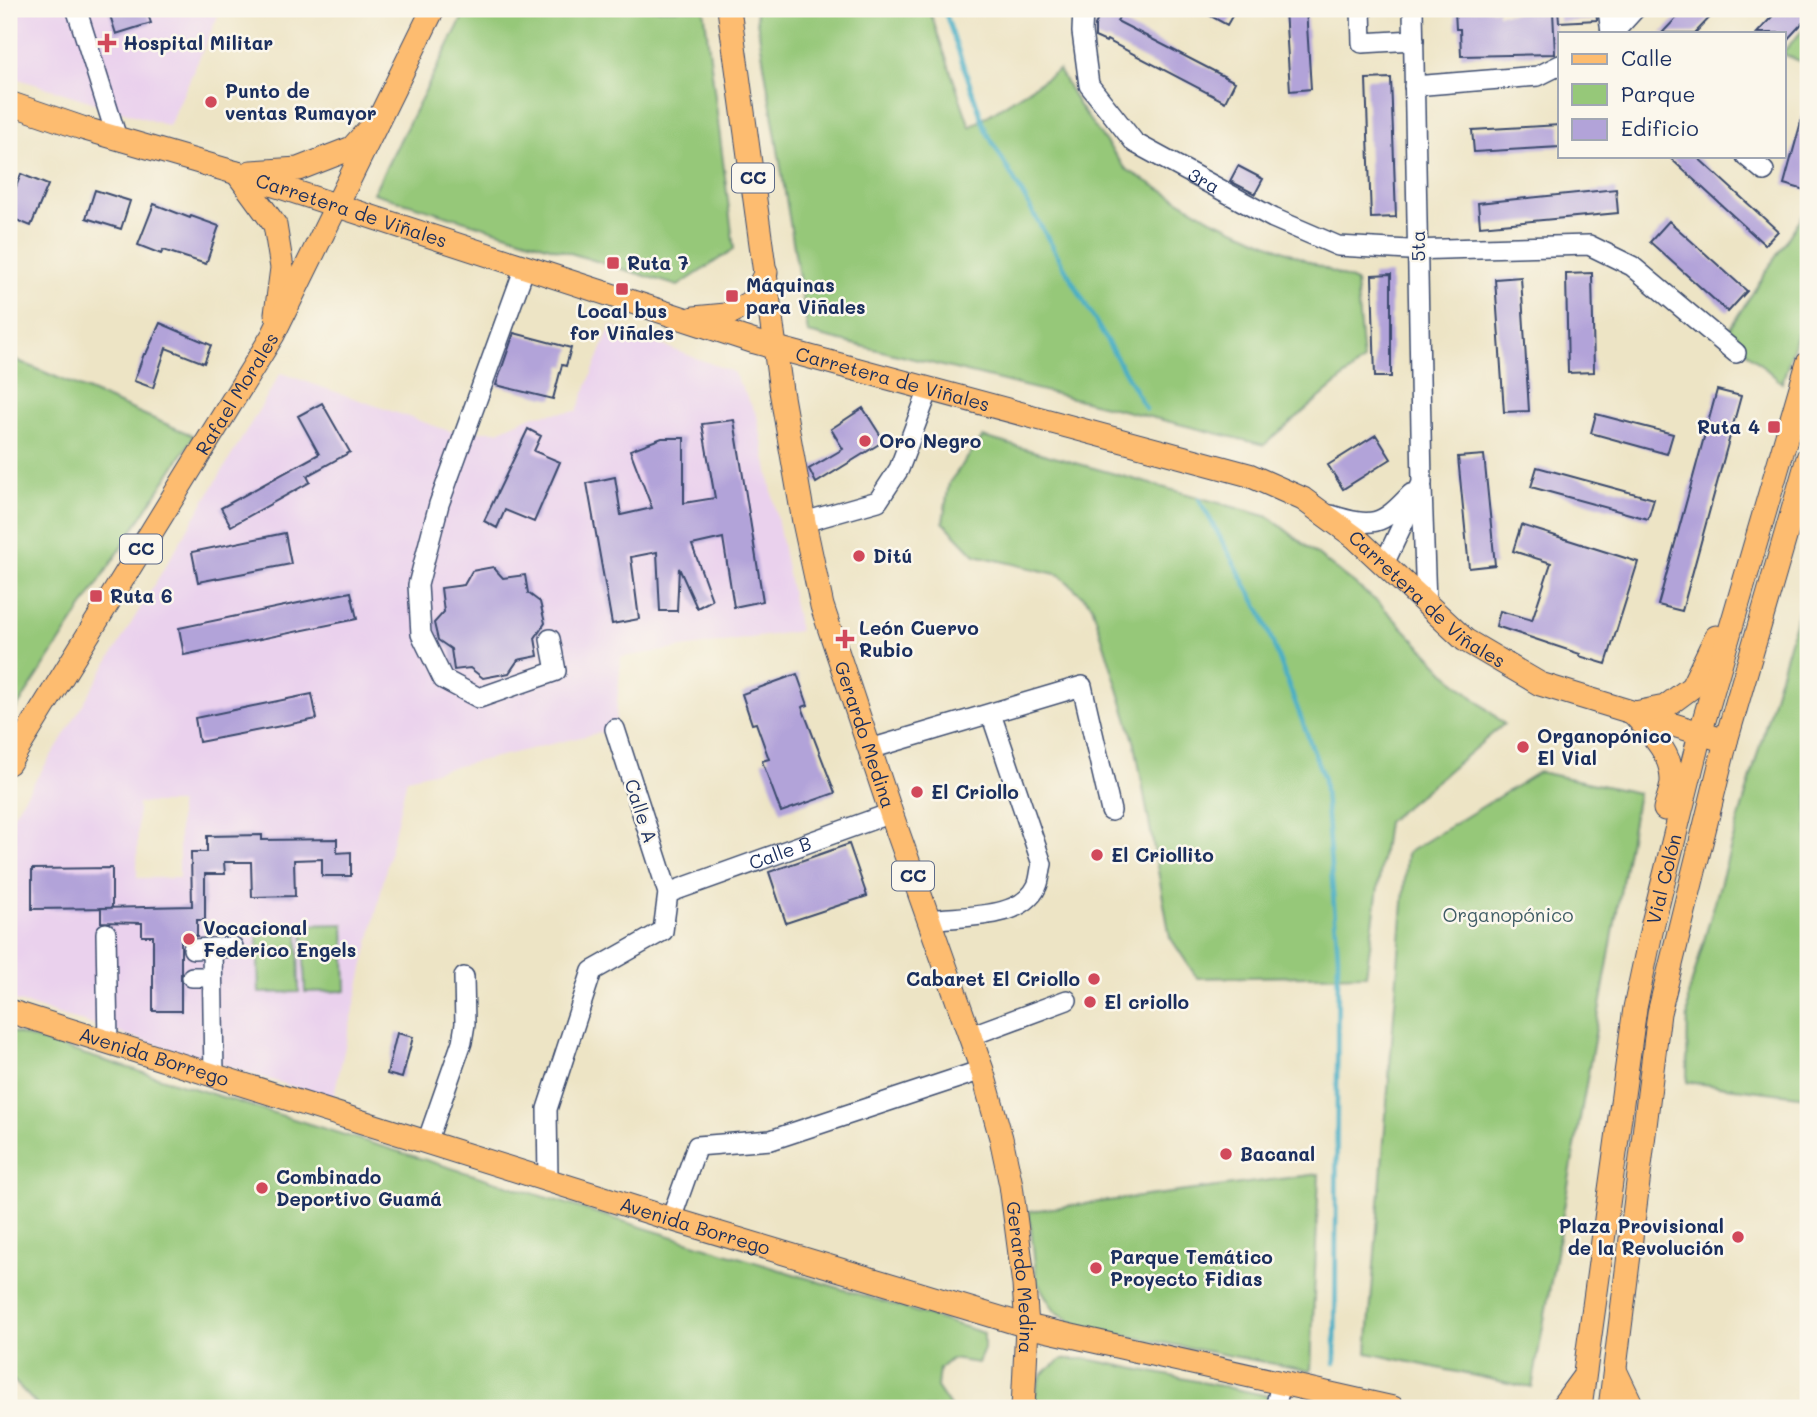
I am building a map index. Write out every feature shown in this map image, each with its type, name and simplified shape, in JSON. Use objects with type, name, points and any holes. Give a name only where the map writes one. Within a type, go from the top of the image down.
[{"type":"main road","name":"Rafael Morales","points":[[9,762],[273,335],[433,9]]},
{"type":"main road","name":"Gerardo Medina","points":[[729,9],[781,391],[822,606],[891,813],[982,1070],[1011,1185],[1027,1326],[1023,1408]]},
{"type":"main road","name":"Carretera de Viñales","points":[[9,103],[337,205],[755,342],[1250,475],[1303,499],[1356,538],[1465,640],[1541,684],[1726,741]]},
{"type":"main road","points":[[237,173],[298,169],[352,148],[381,115]]},
{"type":"main road","points":[[237,173],[275,225],[282,268],[273,335]]},
{"type":"main road","points":[[684,319],[726,315],[751,302],[766,272]]},
{"type":"main road","name":"Vial Colón","points":[[1580,1408],[1635,1008],[1653,923],[1700,734],[1808,363]]},
{"type":"main road","name":"Vial Colón","points":[[1610,1408],[1659,1013],[1726,741],[1808,458]]},
{"type":"main road","points":[[1633,713],[1665,707],[1692,687],[1728,612],[1762,517]]},
{"type":"main road","points":[[1633,713],[1657,740],[1666,757],[1672,780],[1661,831],[1653,923]]},
{"type":"main road","name":"Avenida Borrego","points":[[9,1011],[671,1219],[1027,1326],[1392,1408]]},
{"type":"main road","points":[[1615,1370],[1633,1408]]},
{"type":"main road","points":[[1561,1408],[1584,1376]]},
{"type":"street","name":"3ra","points":[[1083,9],[1082,32],[1089,85],[1135,143],[1273,218],[1338,246],[1418,250],[1589,244],[1632,265],[1736,353]]},
{"type":"street","points":[[1362,9],[1362,43],[1414,40]]},
{"type":"street","name":"5ta","points":[[1413,9],[1426,603]]},
{"type":"street","points":[[1608,9],[1612,32]]},
{"type":"street","points":[[1613,32],[1635,9]]},
{"type":"street","points":[[76,11],[117,138]]},
{"type":"street","points":[[1414,86],[1538,76],[1558,66]]},
{"type":"street","points":[[1748,158],[1764,171]]},
{"type":"street","points":[[525,267],[442,495],[418,585],[421,634],[443,679],[479,698],[556,671],[550,639]]},
{"type":"street","points":[[804,522],[878,500],[899,469],[929,390]]},
{"type":"street","name":"5ta","points":[[1384,565],[1422,483]]},
{"type":"street","points":[[1321,513],[1360,524],[1389,517],[1422,483]]},
{"type":"street","points":[[870,750],[1082,686],[1111,811]]},
{"type":"street","points":[[929,920],[954,916],[983,917],[1020,906],[1037,887],[1042,864],[991,713]]},
{"type":"street","name":"Calle A","points":[[615,729],[668,893]]},
{"type":"street","name":"Calle B","points":[[668,893],[891,813]]},
{"type":"street","points":[[548,1180],[547,1109],[592,971],[663,931],[668,893]]},
{"type":"street","points":[[106,933],[108,1042]]},
{"type":"street","points":[[214,1075],[212,977],[202,948],[233,947]]},
{"type":"street","points":[[192,977],[212,977]]},
{"type":"street","points":[[426,1142],[462,1042],[465,1024],[464,977]]},
{"type":"street","points":[[970,1036],[1067,1000]]},
{"type":"street","points":[[671,1219],[697,1146],[771,1140],[982,1070]]},
{"type":"street","points":[[1275,1408],[1281,1384]]},
{"type":"shaded area","name":"Hospital Militar","points":[[9,9],[221,9],[169,126],[9,76]]},
{"type":"shaded area","points":[[611,326],[733,372],[757,415],[799,631],[621,657],[615,729],[407,778],[333,1099],[9,999],[9,821],[62,739],[281,373],[449,431],[498,431],[534,415],[577,411]],"holes":[[[138,803],[179,803],[179,878],[137,878]]]},
{"type":"green space","points":[[467,9],[704,9],[734,249],[678,286],[373,193]]},
{"type":"green space","points":[[755,9],[929,9],[970,127],[1059,70],[1079,106],[1126,169],[1211,219],[1356,282],[1363,361],[1264,445],[808,333]]},
{"type":"green space","points":[[1808,24],[1808,64],[1786,56],[1786,49]]},
{"type":"green space","points":[[1808,207],[1808,302],[1782,383],[1726,334]]},
{"type":"green space","points":[[9,357],[194,436],[9,720]]},
{"type":"green space","points":[[983,437],[1269,517],[1380,604],[1450,677],[1504,724],[1387,822],[1366,975],[1197,978],[1170,937],[1135,744],[1092,605],[1060,575],[975,555],[943,522],[949,483]]},
{"type":"green space","points":[[1804,592],[1808,594],[1808,1097],[1687,1082],[1688,996]]},
{"type":"green space","name":"Organopónico","points":[[1539,772],[1638,793],[1532,1388],[1367,1353],[1407,853]]},
{"type":"green space","points":[[344,924],[346,991],[305,992],[303,925]]},
{"type":"green space","points":[[298,926],[299,992],[259,993],[257,927]]},
{"type":"green space","name":"Combinado Deportivo Guamá","points":[[9,1031],[984,1333],[984,1349],[978,1363],[951,1359],[939,1369],[937,1387],[951,1408],[40,1408],[9,1376]]},
{"type":"green space","points":[[1319,1174],[1311,1371],[1080,1327],[1054,1310],[1037,1282],[1029,1211]]},
{"type":"green space","points":[[1063,1359],[1087,1359],[1270,1396],[1267,1408],[1034,1408],[1040,1378]]},
{"type":"building","points":[[108,9],[146,9],[151,23],[116,34]]},
{"type":"building","points":[[1103,9],[1113,9],[1121,13],[1117,21],[1235,82],[1225,102],[1107,40],[1106,42],[1095,37],[1095,25]]},
{"type":"building","points":[[1198,9],[1236,9],[1227,25]]},
{"type":"building","points":[[1285,9],[1306,9],[1311,89],[1290,91]]},
{"type":"building","points":[[1498,9],[1498,14],[1553,11],[1555,54],[1461,56],[1460,29],[1456,29],[1455,10]]},
{"type":"building","points":[[1558,9],[1596,9],[1597,20],[1559,22]]},
{"type":"building","points":[[1685,9],[1718,9],[1696,32],[1663,32]]},
{"type":"building","points":[[1779,9],[1808,9],[1808,17],[1786,41],[1786,32],[1758,32]]},
{"type":"building","points":[[1391,78],[1396,217],[1371,218],[1366,79]]},
{"type":"building","points":[[1804,111],[1808,112],[1808,191],[1784,184]]},
{"type":"building","points":[[1558,125],[1558,147],[1474,152],[1472,130]]},
{"type":"building","points":[[1670,158],[1698,158],[1778,231],[1765,245]]},
{"type":"building","points":[[1238,166],[1263,179],[1255,194],[1230,181]]},
{"type":"building","points":[[21,174],[48,185],[31,226],[9,217],[9,205]]},
{"type":"building","points":[[1616,189],[1618,213],[1480,226],[1478,203]]},
{"type":"building","points":[[95,190],[130,201],[121,229],[86,218]]},
{"type":"building","points":[[154,204],[219,226],[206,264],[163,250],[161,254],[138,245]]},
{"type":"building","points":[[1669,221],[1747,291],[1728,312],[1650,242]]},
{"type":"building","points":[[1592,273],[1594,372],[1568,373],[1566,274]]},
{"type":"building","points":[[1391,274],[1391,377],[1375,377],[1372,275]]},
{"type":"building","points":[[1521,277],[1529,411],[1504,412],[1495,279]]},
{"type":"building","points":[[160,323],[211,345],[204,363],[166,348],[153,388],[134,381]]},
{"type":"building","points":[[514,333],[571,348],[566,366],[562,365],[553,399],[496,385]]},
{"type":"building","points":[[1717,390],[1741,396],[1682,611],[1658,605]]},
{"type":"building","points":[[322,403],[350,452],[307,476],[310,482],[231,526],[221,508],[319,454],[298,416]]},
{"type":"building","points":[[863,408],[884,441],[816,483],[809,469],[843,449],[831,429]]},
{"type":"building","points":[[1596,414],[1673,434],[1667,454],[1591,433]]},
{"type":"building","points":[[734,420],[763,601],[734,607],[723,538],[692,545],[712,600],[697,608],[679,568],[677,611],[660,611],[657,552],[631,557],[639,619],[612,624],[587,483],[615,477],[621,515],[652,508],[630,450],[662,438],[684,438],[684,503],[715,498],[702,424]]},
{"type":"building","points":[[528,429],[541,436],[534,451],[560,462],[534,522],[505,510],[497,528],[484,521]]},
{"type":"building","points":[[1376,435],[1391,459],[1343,489],[1328,465]]},
{"type":"building","points":[[1484,455],[1495,565],[1469,568],[1458,457]]},
{"type":"building","points":[[1537,467],[1654,499],[1648,519],[1531,487]]},
{"type":"building","points":[[1521,525],[1638,562],[1606,664],[1496,626],[1500,611],[1532,620],[1551,563],[1513,551]]},
{"type":"building","points":[[285,533],[291,564],[198,582],[192,552]]},
{"type":"building","points":[[493,567],[503,578],[525,575],[528,593],[540,602],[545,623],[535,638],[538,656],[518,660],[509,673],[483,678],[470,668],[454,670],[451,649],[438,640],[434,623],[444,612],[441,588],[464,585],[472,571]]},
{"type":"building","points":[[351,592],[357,619],[184,655],[179,628]]},
{"type":"building","points":[[797,674],[808,705],[802,707],[835,793],[781,812],[762,761],[769,759],[756,723],[752,724],[742,694]]},
{"type":"building","points":[[312,694],[317,719],[199,742],[195,718]]},
{"type":"building","points":[[262,835],[262,840],[337,839],[337,853],[351,852],[351,876],[322,876],[322,859],[294,860],[295,896],[252,897],[251,862],[224,862],[225,874],[205,874],[205,920],[197,920],[197,936],[181,936],[181,1011],[153,1011],[153,936],[142,936],[142,923],[101,922],[101,908],[192,906],[191,852],[207,852],[207,836]]},
{"type":"building","points":[[849,844],[867,896],[786,923],[769,872]]},
{"type":"building","points":[[112,868],[112,908],[32,909],[32,869]]},
{"type":"building","points":[[397,1033],[413,1037],[402,1078],[387,1074]]},
{"type":"waterway","points":[[944,9],[986,131],[1146,409]]},
{"type":"waterway","points":[[1199,499],[1262,614],[1324,779],[1338,956],[1335,1363]]},
{"type":"place","name":"Hospital Militar","points":[[107,43]]},
{"type":"place","name":"Punto de ventas Rumayor","points":[[211,102]]},
{"type":"place","name":"Ruta 7","points":[[613,263]]},
{"type":"place","name":"Local bus for Viñales","points":[[622,289]]},
{"type":"place","name":"Máquinas para Viñales","points":[[732,296]]},
{"type":"place","name":"Ruta 4","points":[[1774,427]]},
{"type":"place","name":"Oro Negro","points":[[865,441]]},
{"type":"place","name":"Ditú","points":[[859,556]]},
{"type":"place","name":"Ruta 6","points":[[96,596]]},
{"type":"place","name":"León Cuervo Rubio","points":[[845,639]]},
{"type":"place","name":"Organopónico El Vial","points":[[1523,747]]},
{"type":"place","name":"El Criollo","points":[[917,792]]},
{"type":"place","name":"El Criollito","points":[[1097,855]]},
{"type":"place","name":"Vocacional Federico Engels","points":[[189,939]]},
{"type":"place","name":"Cabaret El Criollo","points":[[1094,979]]},
{"type":"place","name":"El criollo","points":[[1090,1002]]},
{"type":"place","name":"Bacanal","points":[[1226,1154]]},
{"type":"place","name":"Combinado Deportivo Guamá","points":[[262,1188]]},
{"type":"place","name":"Plaza Provisional de la Revolución","points":[[1738,1237]]},
{"type":"place","name":"Parque Temático Proyecto Fidias","points":[[1096,1268]]}]
